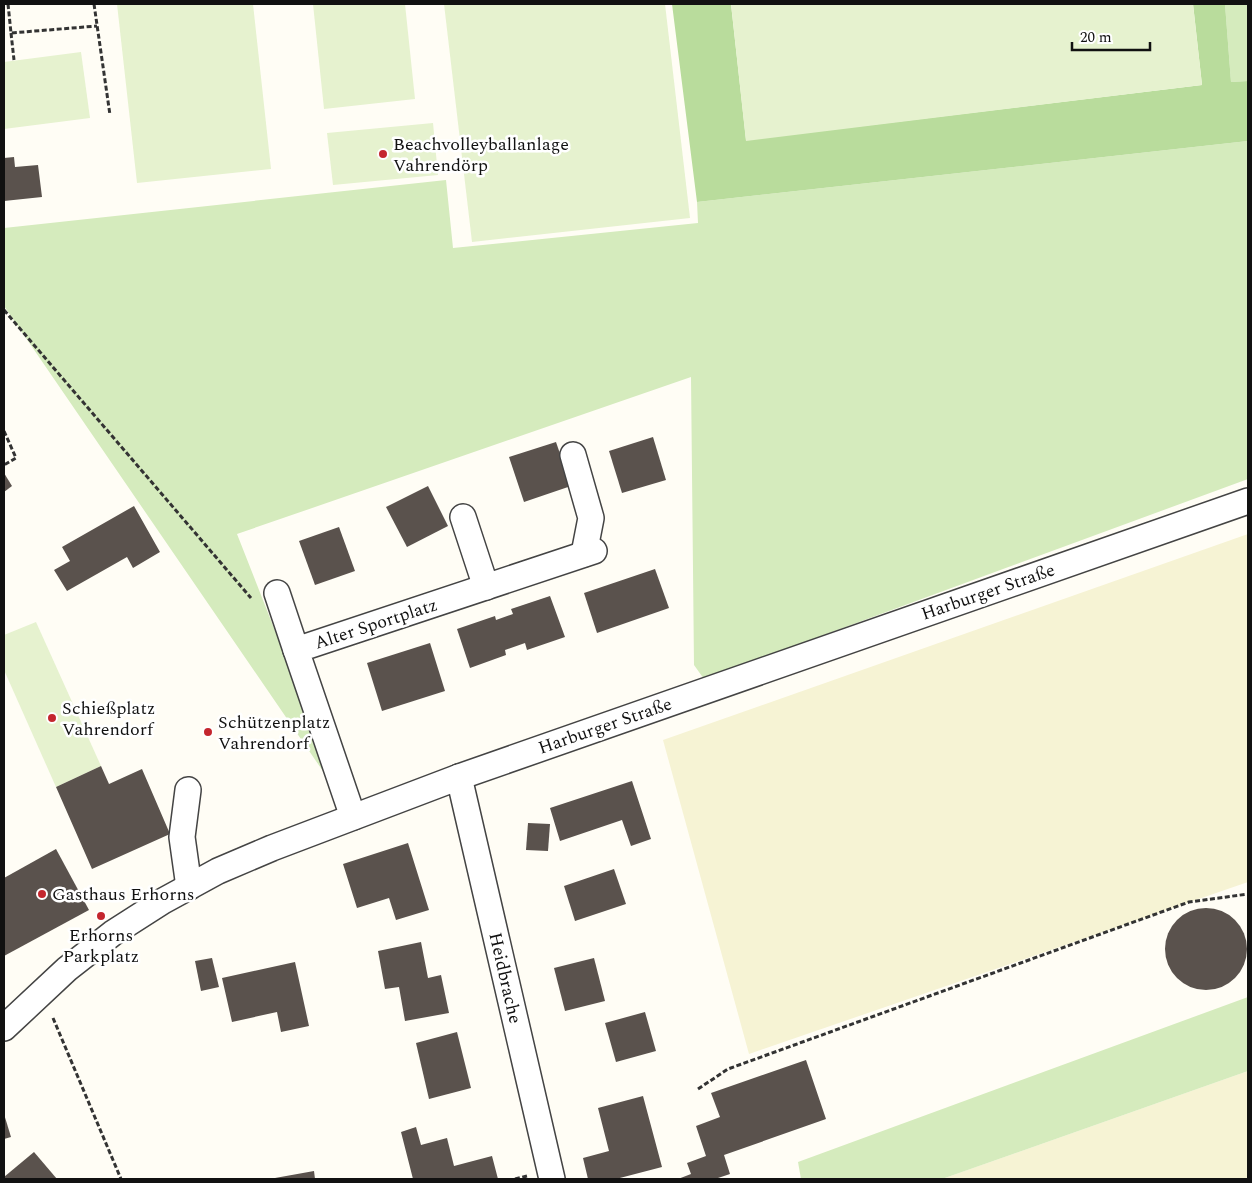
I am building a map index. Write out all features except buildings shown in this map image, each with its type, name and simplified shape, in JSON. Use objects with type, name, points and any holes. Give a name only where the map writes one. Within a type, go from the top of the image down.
[{"type":"street","name":"Alter Sportplatz","points":[[353,818],[296,650],[589,552],[592,518],[573,455]]},
{"type":"street","name":"Harburger Straße","points":[[4,1028],[67,970],[113,933],[163,901],[218,871],[459,777],[1248,500]]},
{"type":"street","points":[[462,517],[486,587]]},
{"type":"street","points":[[277,593],[296,650]]},
{"type":"street","name":"Heidbrache","points":[[459,777],[552,1179]]},
{"type":"street","points":[[188,790],[182,837],[189,887]]},
{"type":"path","points":[[8,4],[14,60]]},
{"type":"path","points":[[94,4],[110,116]]},
{"type":"path","points":[[11,33],[97,26]]},
{"type":"path","points":[[4,310],[252,598]]},
{"type":"path","points":[[4,431],[16,458],[4,465]]},
{"type":"path","points":[[698,1090],[728,1069],[1189,902],[1248,894]]},
{"type":"path","points":[[42,992],[121,1179]]},
{"type":"shaded area","points":[[1248,534],[1248,882],[749,1054],[663,740]]},
{"type":"shaded area","points":[[1248,1071],[1248,1179],[942,1179]]},
{"type":"green space","points":[[117,4],[253,4],[271,169],[137,183]]},
{"type":"green space","points":[[313,4],[405,4],[415,99],[324,109]]},
{"type":"green space","points":[[444,4],[665,4],[690,218],[472,242]]},
{"type":"green space","points":[[672,4],[731,4],[746,140],[1202,85],[1193,4],[1225,4],[1231,82],[1248,81],[1248,141],[697,202]]},
{"type":"green space","points":[[731,4],[1193,4],[1202,85],[746,141]]},
{"type":"green space","points":[[1225,4],[1248,4],[1248,81],[1231,82]]},
{"type":"green space","points":[[81,52],[90,118],[4,129],[4,62]]},
{"type":"green space","name":"Beachvolleyballanlage Vahrendörp","points":[[433,123],[438,175],[333,185],[327,133]]},
{"type":"green space","points":[[1248,141],[1248,479],[704,679],[694,665],[691,377],[237,534],[340,796],[4,306],[4,228],[446,180],[453,248],[698,223],[697,202]]},
{"type":"green space","name":"Schießplatz Vahrendorf","points":[[36,622],[101,766],[56,787],[4,670],[4,635]]},
{"type":"green space","points":[[1248,997],[1248,1071],[942,1179],[801,1179],[798,1162]]},
{"type":"place","name":"Beachvolleyballanlage Vahrendörp","points":[[383,154]]},
{"type":"place","name":"Schießplatz Vahrendorf","points":[[52,718]]},
{"type":"place","name":"Schützenplatz Vahrendorf","points":[[208,732]]},
{"type":"place","name":"Gasthaus Erhorns","points":[[42,894]]},
{"type":"place","name":"Erhorns Parkplatz","points":[[101,916]]}]
